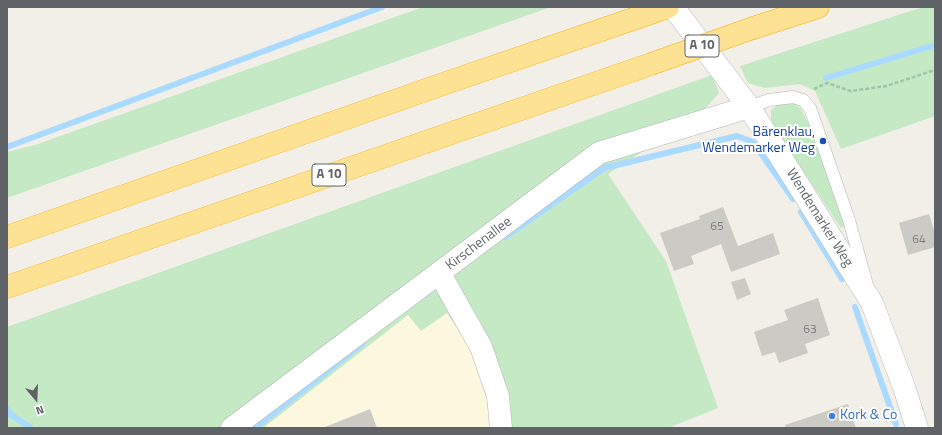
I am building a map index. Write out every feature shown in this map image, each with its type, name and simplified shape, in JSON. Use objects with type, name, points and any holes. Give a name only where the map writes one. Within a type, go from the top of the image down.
[{"type":"highway","points":[[7,237],[668,7]]},
{"type":"highway","name":"A 10","points":[[7,287],[753,28],[818,7]]},
{"type":"street","name":"Wendemarker Weg","points":[[673,7],[749,107],[872,303],[904,387],[917,428]]},
{"type":"street","name":"Kirschenallee","points":[[232,428],[440,274],[599,153],[749,107]]},
{"type":"street","points":[[440,274],[481,346],[498,396],[501,428]]},
{"type":"lane","points":[[749,107],[770,100],[792,97],[803,100],[810,108],[849,220],[872,303]]},
{"type":"path","points":[[792,97],[827,83],[850,92],[886,86],[935,70]]},
{"type":"shaded area","points":[[447,313],[471,349],[489,404],[491,428],[263,428],[408,315]]},
{"type":"green space","points":[[423,7],[551,7],[7,198],[7,152],[35,145]]},
{"type":"green space","points":[[923,7],[935,7],[935,116],[841,149],[815,91],[800,84],[765,88],[748,83],[740,66]]},
{"type":"green space","points":[[712,75],[719,93],[701,113],[608,174],[666,261],[718,408],[668,428],[491,428],[489,404],[471,349],[447,313],[421,331],[408,315],[263,428],[7,427],[7,327]]},
{"type":"green space","points":[[787,102],[795,104],[801,109],[812,130],[845,226],[841,228],[774,127],[771,119],[771,110],[780,103]]},
{"type":"building","points":[[723,207],[738,246],[773,233],[780,254],[731,272],[721,244],[691,256],[694,264],[674,271],[660,233],[700,219],[699,216]]},
{"type":"building","points":[[929,214],[935,233],[935,247],[908,255],[899,223]]},
{"type":"building","points":[[745,278],[751,294],[737,300],[731,282]]},
{"type":"building","points":[[818,298],[830,335],[805,344],[808,353],[779,363],[775,352],[762,356],[754,332],[788,320],[784,310]]},
{"type":"building","name":"Kork & Co","points":[[848,404],[856,428],[786,428],[785,425]]},
{"type":"building","points":[[370,409],[377,428],[325,428],[325,427]]},
{"type":"waterway","points":[[7,147],[382,7]]},
{"type":"waterway","points":[[826,78],[935,45]]},
{"type":"waterway","points":[[505,237],[604,168],[737,136],[753,142],[793,199]]},
{"type":"waterway","points":[[801,212],[842,279]]},
{"type":"waterway","points":[[855,307],[896,424]]},
{"type":"waterway","points":[[255,428],[362,344]]},
{"type":"waterway","points":[[7,409],[11,415],[31,428]]},
{"type":"place","name":"Bärenklau, Wendemarker Weg","points":[[823,141]]},
{"type":"place","name":"Kork & Co","points":[[832,416]]}]
